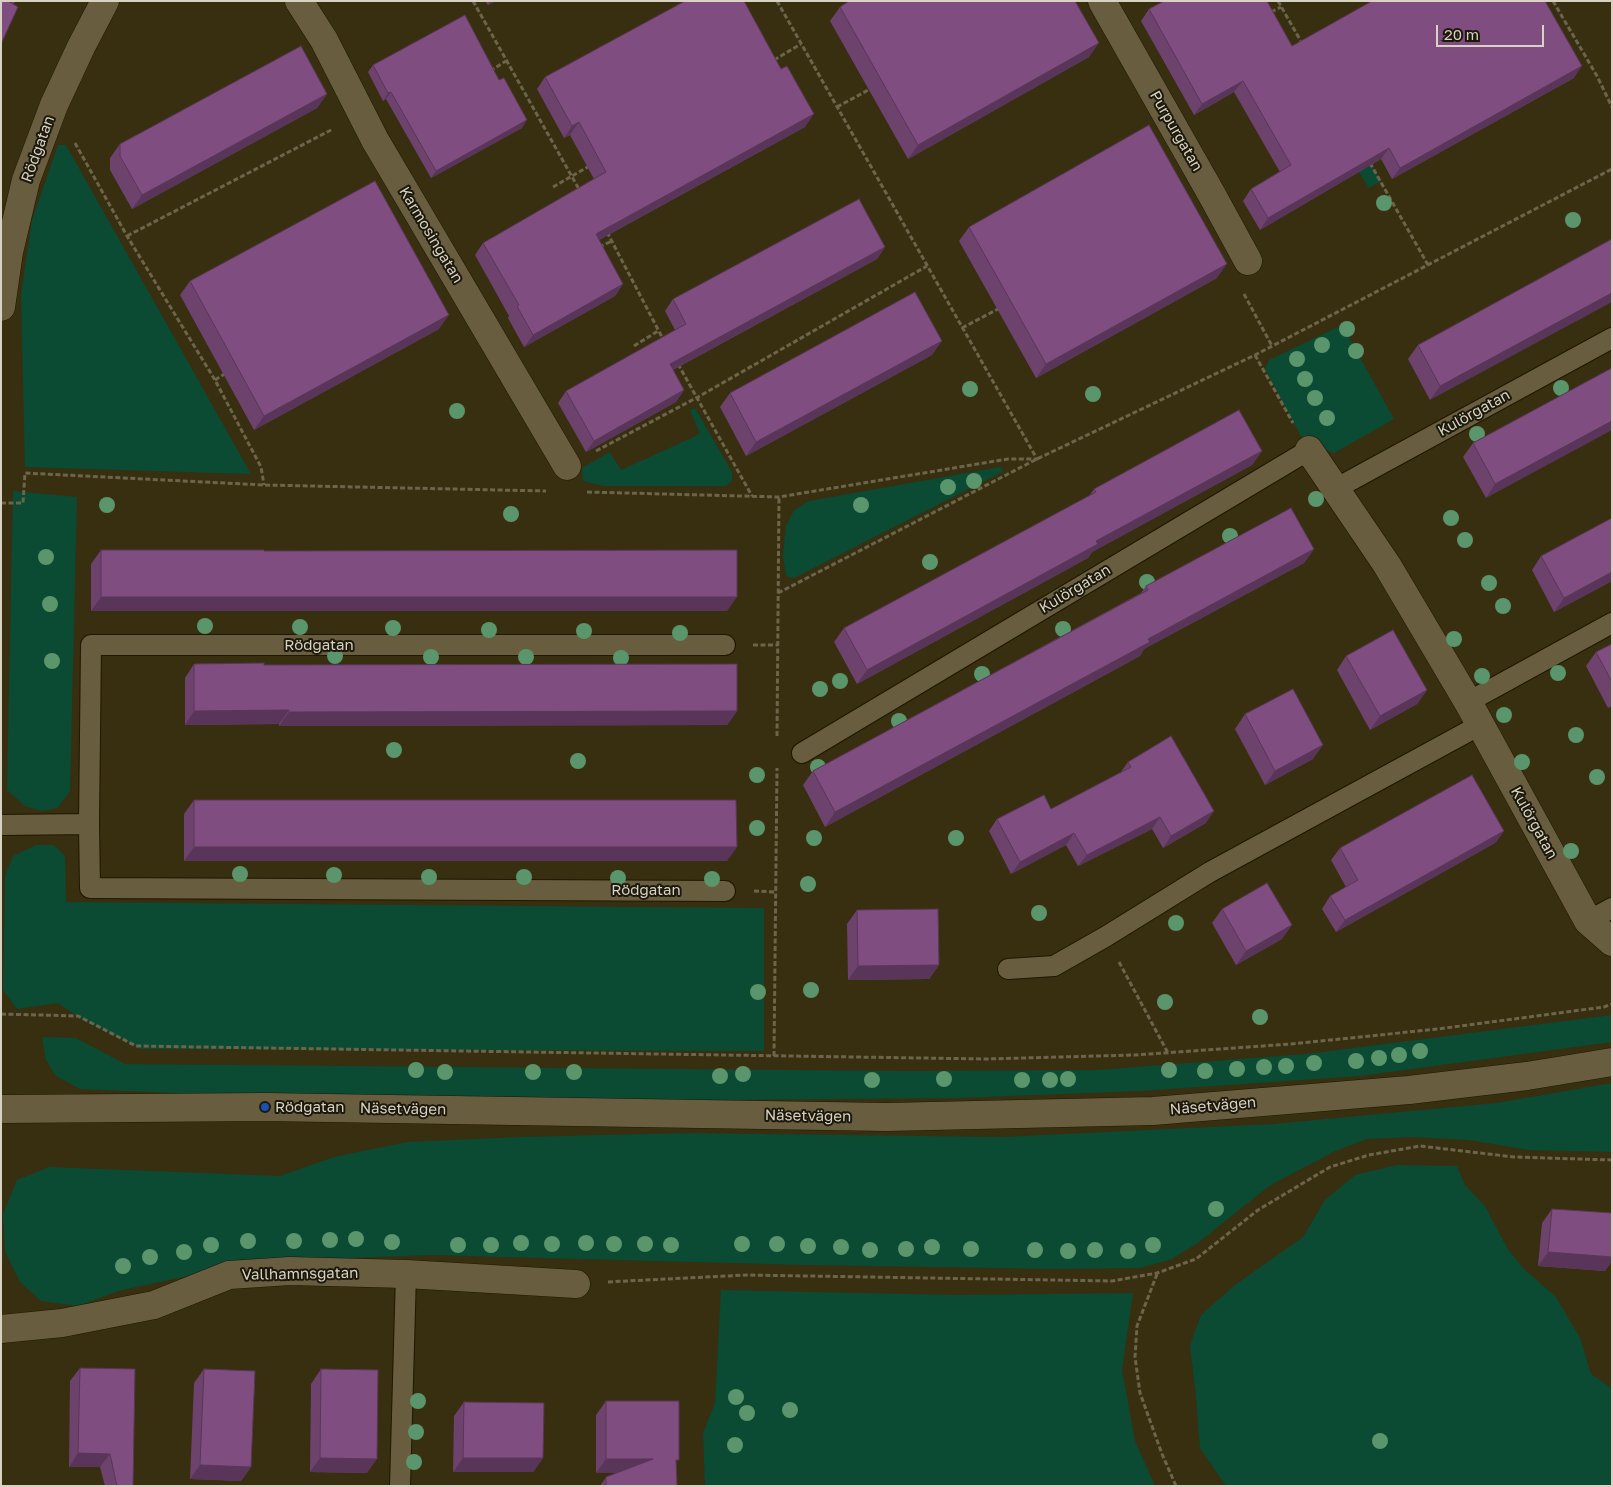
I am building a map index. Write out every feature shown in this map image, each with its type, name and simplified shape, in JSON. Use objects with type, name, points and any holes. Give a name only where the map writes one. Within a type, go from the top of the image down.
[{"type":"street","name":"Rödgatan","points":[[1,307],[9,252],[26,180],[54,105],[105,1]]},
{"type":"street","name":"Karmosingatan","points":[[300,1],[324,40],[361,114],[567,466]]},
{"type":"street","name":"Purpurgatan","points":[[1102,1],[1248,261]]},
{"type":"street","name":"Kulörgatan","points":[[1308,450],[1386,565],[1474,714],[1588,921],[1612,942]]},
{"type":"street","name":"Näsetvägen","points":[[1,1109],[265,1107],[887,1117],[1153,1111],[1410,1090],[1527,1076],[1612,1062]]},
{"type":"street","name":"Vallhamnsgatan","points":[[1,1329],[62,1324],[154,1305],[229,1275],[290,1271],[406,1274],[576,1284]]},
{"type":"lane","name":"Kulörgatan","points":[[1335,489],[1612,338]]},
{"type":"lane","name":"Kulörgatan","points":[[802,753],[1308,450]]},
{"type":"lane","points":[[1008,969],[1054,966],[1105,937],[1474,714],[1612,623]]},
{"type":"lane","name":"Rödgatan","points":[[725,645],[92,645],[89,824],[90,888],[725,891]]},
{"type":"lane","points":[[1,825],[89,824]]},
{"type":"lane","points":[[1588,921],[1612,908]]},
{"type":"lane","points":[[400,1486],[406,1274]]},
{"type":"path","points":[[473,1],[570,177],[581,193]]},
{"type":"path","points":[[777,1],[1037,459]]},
{"type":"path","points":[[1278,1],[1305,49]]},
{"type":"path","points":[[1553,1],[1597,76],[1612,107]]},
{"type":"path","points":[[1267,14],[1281,7]]},
{"type":"path","points":[[767,64],[802,44]]},
{"type":"path","points":[[485,75],[506,61]]},
{"type":"path","points":[[837,107],[880,84]]},
{"type":"path","points":[[54,105],[127,236],[215,380],[260,467],[264,485]]},
{"type":"path","points":[[127,236],[361,114]]},
{"type":"path","points":[[1367,158],[1428,265]]},
{"type":"path","points":[[553,187],[596,162]]},
{"type":"path","points":[[778,592],[1037,459],[1255,355],[1612,169]]},
{"type":"path","points":[[602,225],[663,339]]},
{"type":"path","points":[[598,248],[612,241]]},
{"type":"path","points":[[1248,261],[1244,294],[1272,346]]},
{"type":"path","points":[[567,466],[698,397],[927,266]]},
{"type":"path","points":[[962,328],[1006,305]]},
{"type":"path","points":[[634,346],[658,331]]},
{"type":"path","points":[[1255,355],[1308,450]]},
{"type":"path","points":[[673,356],[698,397],[752,496]]},
{"type":"path","points":[[215,380],[232,369]]},
{"type":"path","points":[[586,492],[779,497],[1008,459],[1037,459]]},
{"type":"path","points":[[1,503],[23,503],[25,473],[264,485],[547,491]]},
{"type":"path","points":[[777,744],[779,497]]},
{"type":"path","points":[[774,1056],[777,764]]},
{"type":"path","points":[[1105,937],[1168,1053]]},
{"type":"path","points":[[1,1014],[78,1016],[136,1046],[986,1059],[1134,1055],[1291,1044],[1438,1029],[1604,1008],[1612,1004]]},
{"type":"path","points":[[576,1284],[747,1275],[1112,1281],[1157,1273],[1196,1259],[1258,1210],[1330,1167],[1369,1155],[1420,1146],[1514,1157],[1612,1160]]},
{"type":"path","points":[[1157,1273],[1137,1326],[1135,1357],[1140,1392],[1162,1454],[1176,1486]]},
{"type":"green space","points":[[1351,132],[1381,181],[1369,188],[1339,139]]},
{"type":"green space","points":[[58,145],[66,145],[251,474],[25,467],[21,295],[32,220]]},
{"type":"green space","points":[[1342,325],[1394,419],[1334,453],[1303,440],[1265,369],[1269,360]]},
{"type":"green space","points":[[695,408],[732,472],[732,481],[726,486],[604,486],[583,481],[582,468],[610,452],[621,470],[700,434],[690,410]]},
{"type":"green space","points":[[1000,467],[1004,471],[794,578],[786,576],[783,555],[786,526],[794,510],[809,501]]},
{"type":"green space","points":[[13,491],[77,497],[70,792],[57,808],[42,811],[25,806],[7,790]]},
{"type":"green space","points":[[36,845],[54,845],[65,856],[66,902],[764,908],[764,1051],[140,1049],[80,1018],[58,1003],[17,1009],[3,990],[5,876],[13,856]]},
{"type":"green space","points":[[1612,1015],[1612,1042],[1360,1076],[1141,1091],[958,1098],[211,1104],[178,1093],[80,1089],[56,1076],[46,1060],[42,1037],[76,1038],[125,1064],[906,1071],[1097,1070],[1306,1054]]},
{"type":"green space","points":[[1612,1083],[1612,1152],[1529,1150],[1469,1140],[1413,1137],[1367,1139],[1335,1151],[1269,1186],[1199,1242],[1172,1259],[1140,1268],[1055,1269],[807,1265],[431,1255],[321,1259],[220,1269],[118,1291],[78,1306],[41,1301],[20,1282],[5,1252],[3,1214],[17,1180],[49,1167],[280,1176],[334,1157],[407,1142],[687,1133],[1002,1137],[1273,1124],[1496,1103]]},
{"type":"green space","points":[[1397,1165],[1457,1166],[1465,1185],[1485,1206],[1507,1248],[1524,1269],[1556,1297],[1580,1338],[1591,1374],[1610,1387],[1612,1393],[1612,1486],[1226,1486],[1200,1448],[1190,1345],[1201,1315],[1235,1285],[1303,1237],[1325,1200],[1355,1175]]},
{"type":"green space","points":[[721,1290],[955,1295],[1133,1293],[1122,1370],[1135,1441],[1155,1486],[705,1486],[703,1433],[715,1403]]},
{"type":"building","points":[[1,1],[8,1],[18,7],[1,44]]},
{"type":"building","points":[[685,1],[744,1],[781,69],[787,66],[814,114],[596,234],[623,284],[533,335],[517,306],[519,305],[483,243],[606,172],[579,122],[572,126],[545,77]]},
{"type":"building","points":[[849,1],[1075,1],[1099,43],[918,145],[840,7]]},
{"type":"building","points":[[1164,1],[1267,1],[1292,46],[1372,1],[1545,1],[1582,66],[1400,168],[1389,148],[1268,218],[1251,189],[1291,165],[1243,81],[1202,104],[1149,9]]},
{"type":"building","points":[[465,15],[499,80],[504,78],[527,120],[436,171],[391,92],[388,93],[373,65]]},
{"type":"building","points":[[301,46],[327,94],[142,195],[120,156],[120,144]]},
{"type":"building","points":[[1149,125],[1227,264],[1046,364],[969,227]]},
{"type":"building","points":[[375,181],[449,315],[264,416],[190,281]]},
{"type":"building","points":[[859,199],[885,247],[670,364],[684,390],[594,441],[566,391],[686,324],[673,299]]},
{"type":"building","points":[[1612,239],[1612,293],[1440,386],[1418,345]]},
{"type":"building","points":[[915,292],[942,341],[756,442],[730,393]]},
{"type":"building","points":[[1612,368],[1612,421],[1495,484],[1473,443]]},
{"type":"building","points":[[1239,410],[1262,451],[1096,541],[1098,544],[867,670],[844,628],[1096,492],[1094,489]]},
{"type":"building","points":[[1291,508],[1314,549],[1148,639],[1150,642],[835,812],[813,771],[1148,590],[1146,586]]},
{"type":"building","points":[[1612,518],[1612,572],[1564,598],[1541,556]]},
{"type":"building","points":[[101,550],[737,550],[737,597],[101,597]]},
{"type":"building","points":[[1393,630],[1427,690],[1380,716],[1346,656]]},
{"type":"building","points":[[1612,644],[1612,682],[1596,652]]},
{"type":"building","points":[[264,663],[264,665],[737,664],[737,711],[194,711],[194,664]]},
{"type":"building","points":[[1293,689],[1323,745],[1275,771],[1245,714]]},
{"type":"building","points":[[1171,736],[1214,811],[1171,836],[1160,817],[1087,855],[1074,833],[1020,862],[997,819],[1044,795],[1051,809],[1131,767],[1128,762]]},
{"type":"building","points":[[1472,775],[1504,831],[1345,920],[1330,896],[1358,880],[1340,848]]},
{"type":"building","points":[[194,800],[736,800],[737,847],[194,847]]},
{"type":"building","points":[[1267,883],[1292,925],[1246,951],[1222,909]]},
{"type":"building","points":[[938,909],[939,965],[858,966],[857,910]]},
{"type":"building","points":[[1552,1209],[1612,1213],[1612,1257],[1548,1252]]},
{"type":"building","points":[[80,1368],[135,1369],[133,1486],[117,1486],[110,1454],[78,1453]]},
{"type":"building","points":[[204,1369],[255,1371],[251,1467],[200,1465]]},
{"type":"building","points":[[321,1369],[378,1370],[377,1459],[320,1458]]},
{"type":"building","points":[[606,1401],[679,1401],[679,1460],[676,1460],[677,1486],[606,1486],[606,1477],[653,1459],[606,1459]]},
{"type":"building","points":[[464,1402],[544,1403],[543,1458],[463,1458]]},
{"type":"place","name":"Rödgatan","points":[[265,1107]]}]
